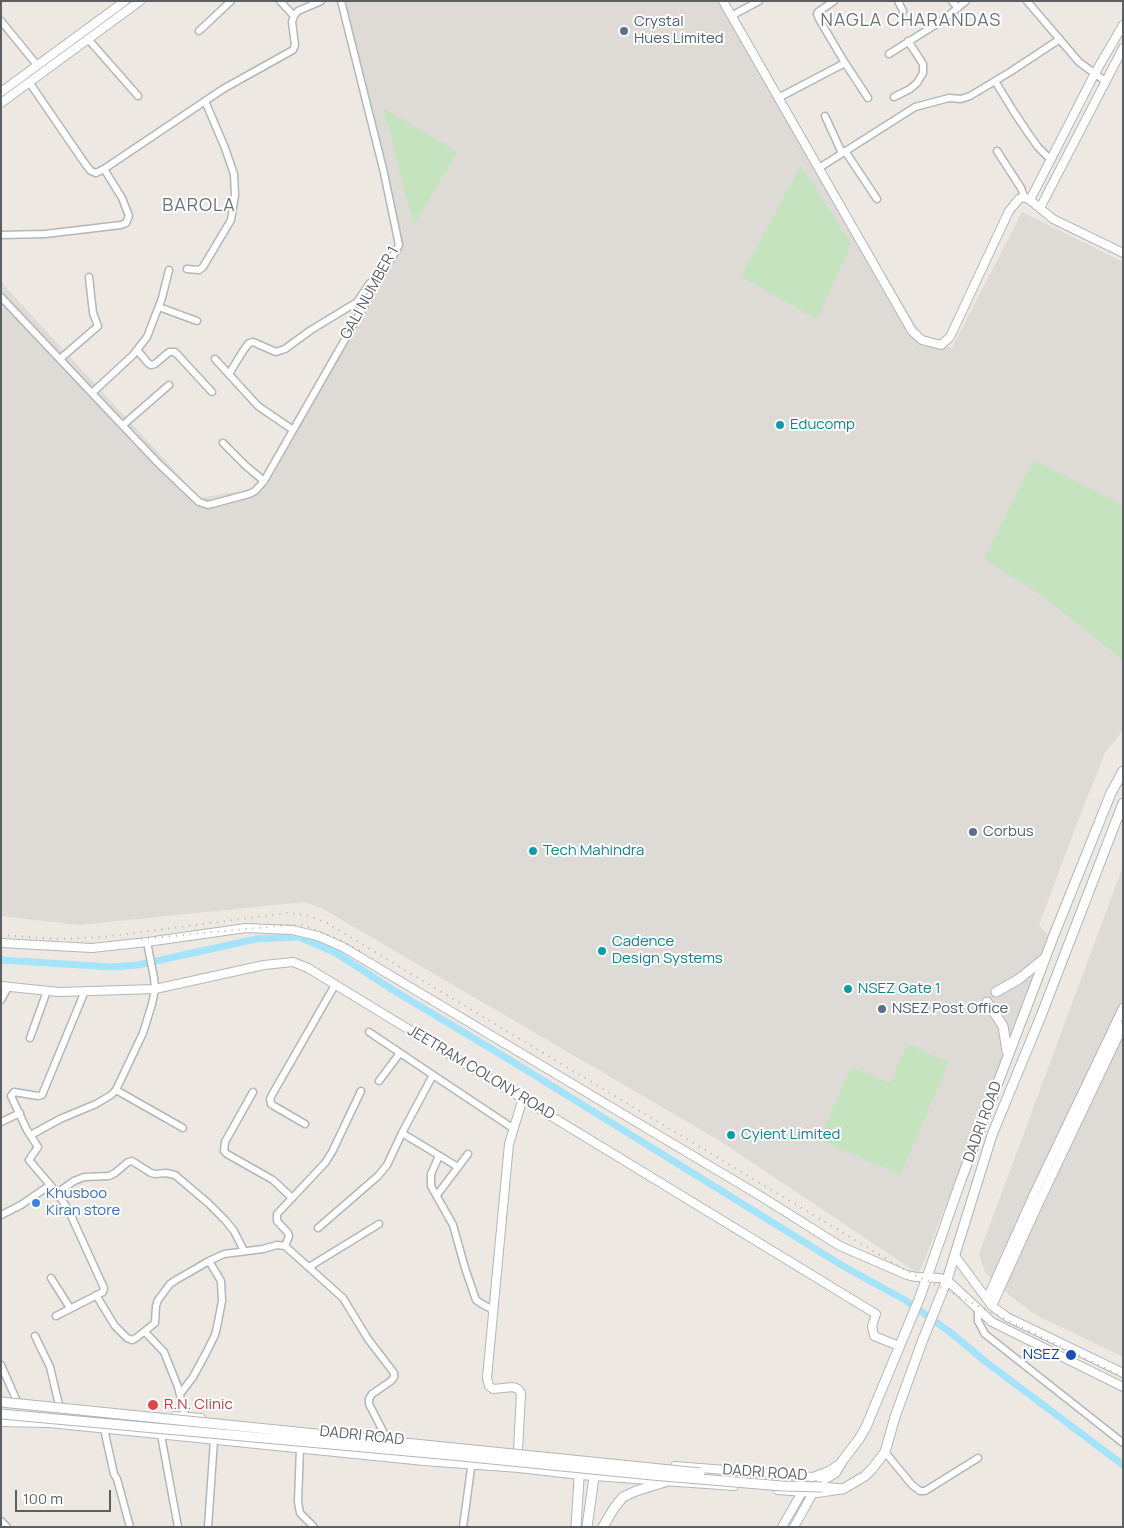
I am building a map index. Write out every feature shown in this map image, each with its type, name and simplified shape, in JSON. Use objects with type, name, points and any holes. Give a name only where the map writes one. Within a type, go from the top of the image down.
[{"type":"main road","name":"DADRI ROAD","points":[[819,1482],[835,1473],[866,1426],[920,1297],[1008,1054],[1110,793],[1123,771]]},
{"type":"main road","name":"DADRI ROAD","points":[[843,1489],[865,1476],[885,1452],[895,1417],[922,1342],[948,1280],[992,1135],[1041,1016],[1123,802]]},
{"type":"main road","points":[[996,992],[1008,987],[1046,957]]},
{"type":"main road","points":[[988,1002],[1003,1026],[1008,1054]]},
{"type":"main road","points":[[1,1400],[708,1474],[819,1482],[843,1489]]},
{"type":"main road","points":[[1,1414],[451,1455],[652,1476],[782,1486],[819,1482]]},
{"type":"main road","points":[[576,1527],[580,1459]]},
{"type":"main road","points":[[588,1527],[596,1461]]},
{"type":"main road","points":[[603,1527],[623,1497],[668,1481]]},
{"type":"street","points":[[1,92],[125,1]]},
{"type":"street","points":[[1,103],[140,1]]},
{"type":"street","points":[[199,31],[231,1]]},
{"type":"street","points":[[280,1],[294,16]]},
{"type":"street","points":[[29,82],[86,165],[96,173],[222,89],[292,50],[295,45],[292,22],[294,16],[298,11],[320,1]]},
{"type":"street","name":"GALI NUMBER 1","points":[[264,481],[399,245],[384,173],[341,1]]},
{"type":"street","points":[[723,1],[912,331],[922,340],[940,345],[950,337],[1009,210],[1017,201],[1027,198],[1051,160],[1095,73],[1123,24]]},
{"type":"street","points":[[731,16],[759,1]]},
{"type":"street","points":[[834,1],[817,14],[823,28],[868,98]]},
{"type":"street","points":[[898,1],[904,11]]},
{"type":"street","points":[[952,1],[958,8]]},
{"type":"street","points":[[889,54],[944,20],[966,1]]},
{"type":"street","points":[[1027,1],[1060,39],[1067,50],[1079,62],[1106,81]]},
{"type":"street","points":[[1,21],[37,65]]},
{"type":"street","points":[[88,39],[138,96]]},
{"type":"street","points":[[819,168],[915,107],[949,98],[965,98],[1060,39]]},
{"type":"street","points":[[894,97],[910,89],[917,83],[923,73],[923,64],[908,42]]},
{"type":"street","points":[[1040,208],[1123,48]]},
{"type":"street","points":[[778,98],[845,63]]},
{"type":"street","points":[[995,80],[1028,133],[1051,160]]},
{"type":"street","points":[[187,269],[198,270],[203,268],[231,220],[235,195],[234,174],[205,101]]},
{"type":"street","points":[[825,116],[843,152],[877,199]]},
{"type":"street","points":[[997,152],[1027,198],[1053,220],[1123,253]]},
{"type":"street","points":[[1,235],[45,234],[126,223],[129,216],[122,198],[104,169]]},
{"type":"street","points":[[92,393],[137,350],[147,337],[160,307],[169,270]]},
{"type":"street","points":[[60,359],[98,326],[93,313],[89,277]]},
{"type":"street","points":[[229,374],[249,343],[253,342],[276,352],[285,349],[311,330],[357,302],[370,283]]},
{"type":"street","points":[[1,297],[158,463],[203,504],[208,505],[249,494],[255,491],[264,481],[223,444]]},
{"type":"street","points":[[160,307],[198,321]]},
{"type":"street","points":[[137,350],[151,365],[155,364],[168,352],[175,352],[212,392]]},
{"type":"street","points":[[215,359],[258,406],[293,430]]},
{"type":"street","points":[[123,425],[169,385]]},
{"type":"street","points":[[1,943],[92,948],[148,945],[246,928],[292,930],[318,936],[343,947],[762,1197],[840,1246],[916,1278],[948,1280],[992,1322],[1123,1387]]},
{"type":"street","points":[[31,1135],[60,1119],[96,1104],[116,1090],[143,1033],[152,1004],[154,978],[148,945]]},
{"type":"street","name":"JEETRAM COLONY ROAD","points":[[4,986],[47,991],[154,989],[264,964],[293,962],[308,968],[876,1314],[872,1326],[874,1336],[899,1346]]},
{"type":"street","points":[[305,1124],[271,1104],[270,1099],[335,985]]},
{"type":"street","points":[[1,1000],[4,986]]},
{"type":"street","points":[[30,1038],[47,991]]},
{"type":"street","points":[[56,1316],[103,1292],[104,1285],[68,1209],[29,1160],[38,1146],[27,1130],[11,1096],[14,1092],[42,1095],[85,991]]},
{"type":"street","points":[[986,1299],[1123,1008]]},
{"type":"street","points":[[992,1306],[1036,1207],[1123,1026]]},
{"type":"street","points":[[368,1032],[514,1129]]},
{"type":"street","points":[[379,1081],[400,1053]]},
{"type":"street","points":[[318,1228],[378,1176],[387,1165],[402,1132],[433,1075]]},
{"type":"street","points":[[116,1090],[183,1128]]},
{"type":"street","points":[[286,1246],[290,1236],[277,1222],[276,1218],[279,1211],[325,1163],[361,1091]]},
{"type":"street","points":[[253,1092],[225,1142],[224,1151],[273,1180],[292,1198]]},
{"type":"street","points":[[518,1451],[521,1393],[513,1387],[493,1389],[489,1386],[487,1378],[510,1144],[523,1098]]},
{"type":"street","points":[[1,1122],[20,1113]]},
{"type":"street","points":[[402,1132],[458,1167]]},
{"type":"street","points":[[437,1195],[468,1154]]},
{"type":"street","points":[[439,1156],[430,1180],[431,1186],[453,1225],[476,1300],[493,1310]]},
{"type":"street","points":[[57,1193],[84,1176],[109,1176],[132,1161],[151,1173],[171,1173],[181,1178],[225,1220],[234,1231],[244,1251]]},
{"type":"street","points":[[1,1214],[21,1205],[50,1185]]},
{"type":"street","points":[[309,1267],[379,1224]]},
{"type":"street","points":[[96,1295],[115,1326],[127,1338],[132,1340],[155,1323],[158,1300],[170,1284],[224,1254],[277,1245],[286,1246],[343,1298],[368,1339],[394,1373],[391,1381],[368,1398],[369,1404],[387,1439]]},
{"type":"street","points":[[955,1256],[986,1299],[1007,1317],[1123,1373]]},
{"type":"street","points":[[180,1394],[193,1377],[205,1355],[215,1335],[218,1322],[222,1300],[221,1281],[209,1261]]},
{"type":"street","points":[[51,1278],[70,1308]]},
{"type":"street","points":[[978,1310],[978,1321],[984,1334],[1123,1443]]},
{"type":"street","points":[[145,1332],[164,1352],[175,1378],[185,1416]]},
{"type":"street","points":[[35,1336],[50,1367],[59,1405]]},
{"type":"street","points":[[1,1365],[16,1399]]},
{"type":"street","name":"DADRI ROAD","points":[[1,1400],[16,1399],[59,1405],[185,1416],[596,1461],[802,1476],[819,1482]]},
{"type":"street","points":[[173,1436],[174,1416]]},
{"type":"street","name":"DADRI ROAD","points":[[1,1422],[49,1423],[580,1475],[812,1493],[843,1489]]},
{"type":"street","points":[[104,1429],[114,1474],[130,1527]]},
{"type":"street","points":[[161,1435],[178,1527]]},
{"type":"street","points":[[208,1527],[214,1440]]},
{"type":"street","points":[[463,1527],[472,1464],[472,1447]]},
{"type":"street","points":[[300,1448],[298,1502],[300,1513],[314,1527]]},
{"type":"street","points":[[885,1452],[912,1485],[920,1491],[925,1490],[978,1458]]},
{"type":"street","points":[[782,1527],[802,1492],[802,1476]]},
{"type":"street","points":[[794,1527],[819,1482]]},
{"type":"street","points":[[1,1521],[7,1527]]},
{"type":"shaded area","points":[[341,1],[718,1],[923,337],[952,348],[1022,212],[1123,262],[1123,730],[1105,753],[1076,826],[1039,925],[1049,936],[1036,977],[1025,998],[919,1274],[720,1141],[323,909],[305,902],[79,925],[1,916],[1,282],[200,498],[267,486],[401,243]]},
{"type":"shaded area","points":[[1123,866],[1123,1357],[1036,1315],[1010,1296],[985,1272],[979,1254]]},
{"type":"green space","points":[[383,108],[457,152],[414,225]]},
{"type":"green space","points":[[801,165],[851,244],[817,319],[741,277]]},
{"type":"green space","points":[[1034,460],[1123,505],[1123,660],[1040,594],[984,559]]},
{"type":"green space","points":[[907,1044],[949,1062],[901,1174],[819,1140],[851,1067],[890,1083]]},
{"type":"waterway","points":[[1,960],[112,967],[138,965],[256,939],[299,937],[336,953],[393,990],[510,1060],[843,1266],[905,1300],[950,1332],[986,1362],[1123,1465]]},
{"type":"railway","points":[[1,935],[59,939],[104,937],[287,913],[306,915],[325,922],[905,1270],[1123,1377]]},
{"type":"railway","points":[[141,939],[303,925],[340,940],[360,951]]},
{"type":"place","name":"Crystal Hues Limited","points":[[624,31]]},
{"type":"place","name":"Educomp","points":[[780,425]]},
{"type":"place","name":"Corbus","points":[[973,832]]},
{"type":"place","name":"Tech Mahindra","points":[[533,851]]},
{"type":"place","name":"Cadence Design Systems","points":[[602,951]]},
{"type":"place","name":"NSEZ Gate 1","points":[[848,989]]},
{"type":"place","name":"NSEZ Post Office","points":[[882,1009]]},
{"type":"place","name":"Cyient Limited","points":[[731,1135]]},
{"type":"place","name":"Khusboo Kiran store","points":[[36,1203]]},
{"type":"place","name":"NSEZ","points":[[1071,1355]]},
{"type":"place","name":"R.N. Clinic","points":[[153,1405]]},
{"type":"district","name":"NAGLA CHARANDAS","points":[[911,21]]},
{"type":"district","name":"BAROLA","points":[[199,206]]}]
